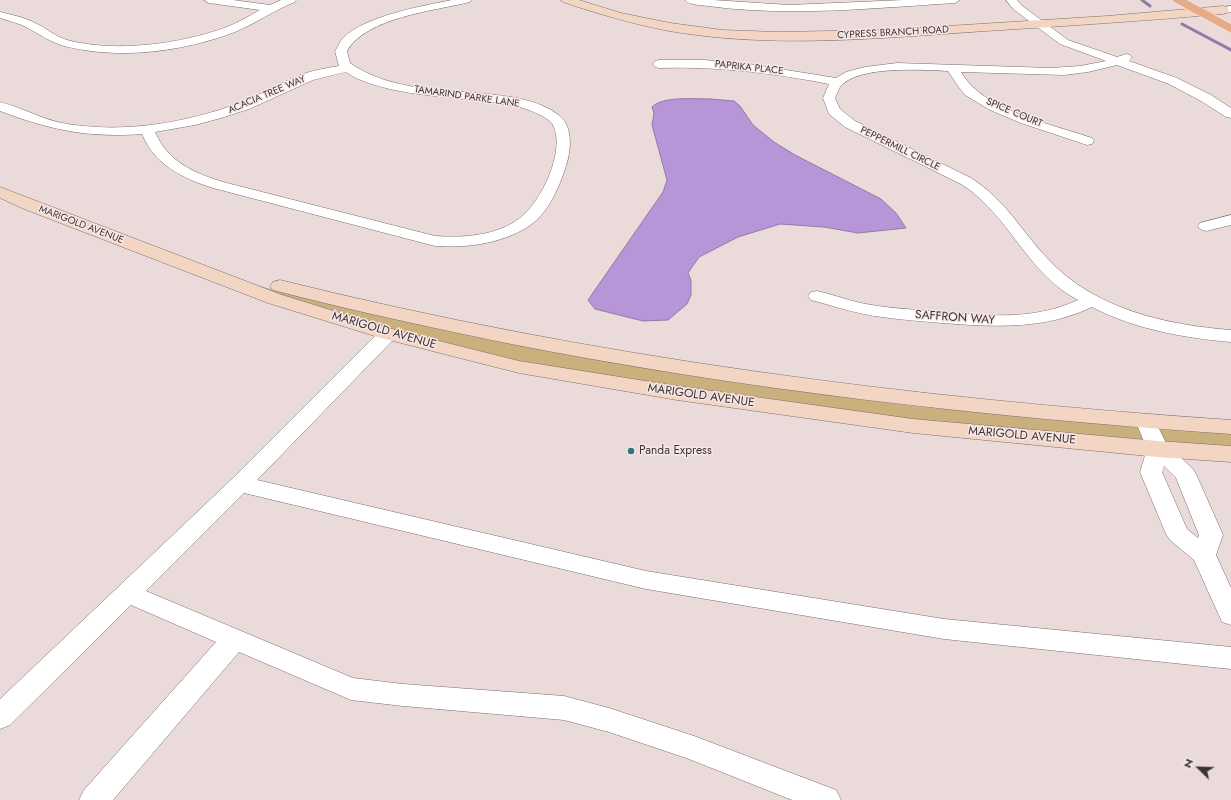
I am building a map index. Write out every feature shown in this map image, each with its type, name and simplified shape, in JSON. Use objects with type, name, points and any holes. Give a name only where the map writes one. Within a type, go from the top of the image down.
[{"type":"main road","name":"CYPRESS BRANCH ROAD","points":[[566,0],[604,13],[666,26],[702,31],[772,36],[868,35],[1228,11]]},
{"type":"main road","points":[[1178,0],[1231,30]]},
{"type":"main road","points":[[1206,0],[1228,11]]},
{"type":"main road","name":"MARIGOLD AVENUE","points":[[0,192],[30,206],[275,299],[388,334],[519,367],[677,393],[913,426],[1158,449],[1231,454]]},
{"type":"main road","name":"MARIGOLD AVENUE","points":[[186,264],[387,311],[534,343],[682,368],[912,400],[1146,422],[1231,427]]},
{"type":"street","points":[[210,0],[270,8]]},
{"type":"street","points":[[0,15],[29,25],[59,41],[77,46],[155,52],[221,32],[241,24],[270,8],[291,0]]},
{"type":"street","points":[[347,68],[340,55],[342,48],[348,39],[365,28],[389,18],[466,0]]},
{"type":"street","points":[[690,0],[737,6],[792,8],[955,0]]},
{"type":"street","points":[[1011,0],[1017,7],[1039,24],[1058,38],[1074,47],[1122,59],[1184,86],[1231,114]]},
{"type":"street","points":[[838,82],[856,74],[882,68],[905,66],[1065,71],[1095,68],[1122,59]]},
{"type":"street","name":"PAPRIKA PLACE","points":[[659,64],[698,63],[793,73],[838,82]]},
{"type":"street","name":"TAMARIND PARKE LANE","points":[[147,129],[151,141],[163,158],[174,166],[201,180],[425,239],[454,242],[486,238],[517,226],[528,219],[536,211],[554,180],[563,151],[564,141],[562,131],[559,125],[551,117],[536,108],[512,101],[383,84],[359,76],[347,68]]},
{"type":"street","name":"ACACIA TREE WAY","points":[[0,106],[37,120],[64,127],[103,130],[147,129],[188,123],[222,114],[250,104],[305,78],[347,68]]},
{"type":"street","name":"SPICE COURT","points":[[952,68],[967,89],[989,104],[1088,141]]},
{"type":"street","name":"PEPPERMILL CIRCLE","points":[[838,82],[829,98],[834,111],[862,131],[966,181],[983,191],[999,208],[1044,265],[1064,283],[1092,300],[1152,323],[1186,331],[1231,336]]},
{"type":"street","points":[[1206,226],[1231,220]]},
{"type":"street","name":"SAFFRON WAY","points":[[817,296],[881,312],[988,321],[1012,321],[1042,318],[1073,309],[1092,300]]},
{"type":"street","points":[[0,716],[240,484],[388,334]]},
{"type":"street","points":[[1146,422],[1158,449],[1185,474],[1211,535],[1204,555]]},
{"type":"street","points":[[1158,449],[1150,472],[1178,534],[1204,555],[1231,615]]},
{"type":"street","points":[[240,484],[646,580],[944,629],[1231,658]]},
{"type":"street","points":[[127,593],[351,689],[403,695],[564,708],[610,720],[694,748],[826,800]]},
{"type":"street","points":[[94,800],[235,639]]},
{"type":"shaded area","points":[[710,99],[734,101],[740,106],[753,125],[774,142],[795,155],[881,199],[896,213],[906,228],[858,233],[824,227],[780,224],[738,237],[699,257],[688,273],[691,280],[691,295],[687,304],[668,320],[643,321],[595,309],[588,300],[663,192],[667,180],[652,125],[654,113],[652,107],[663,101]]},
{"type":"shaded area","points":[[247,282],[284,293],[672,372],[912,406],[1138,427],[1144,441],[913,420],[678,388],[523,362],[392,329],[280,295]]},
{"type":"shaded area","points":[[1159,429],[1231,433],[1231,448],[1166,443]]},
{"type":"waterway","points":[[1142,0],[1150,6]]},
{"type":"waterway","points":[[1182,24],[1231,50]]},
{"type":"place","name":"Panda Express","points":[[631,451]]}]
